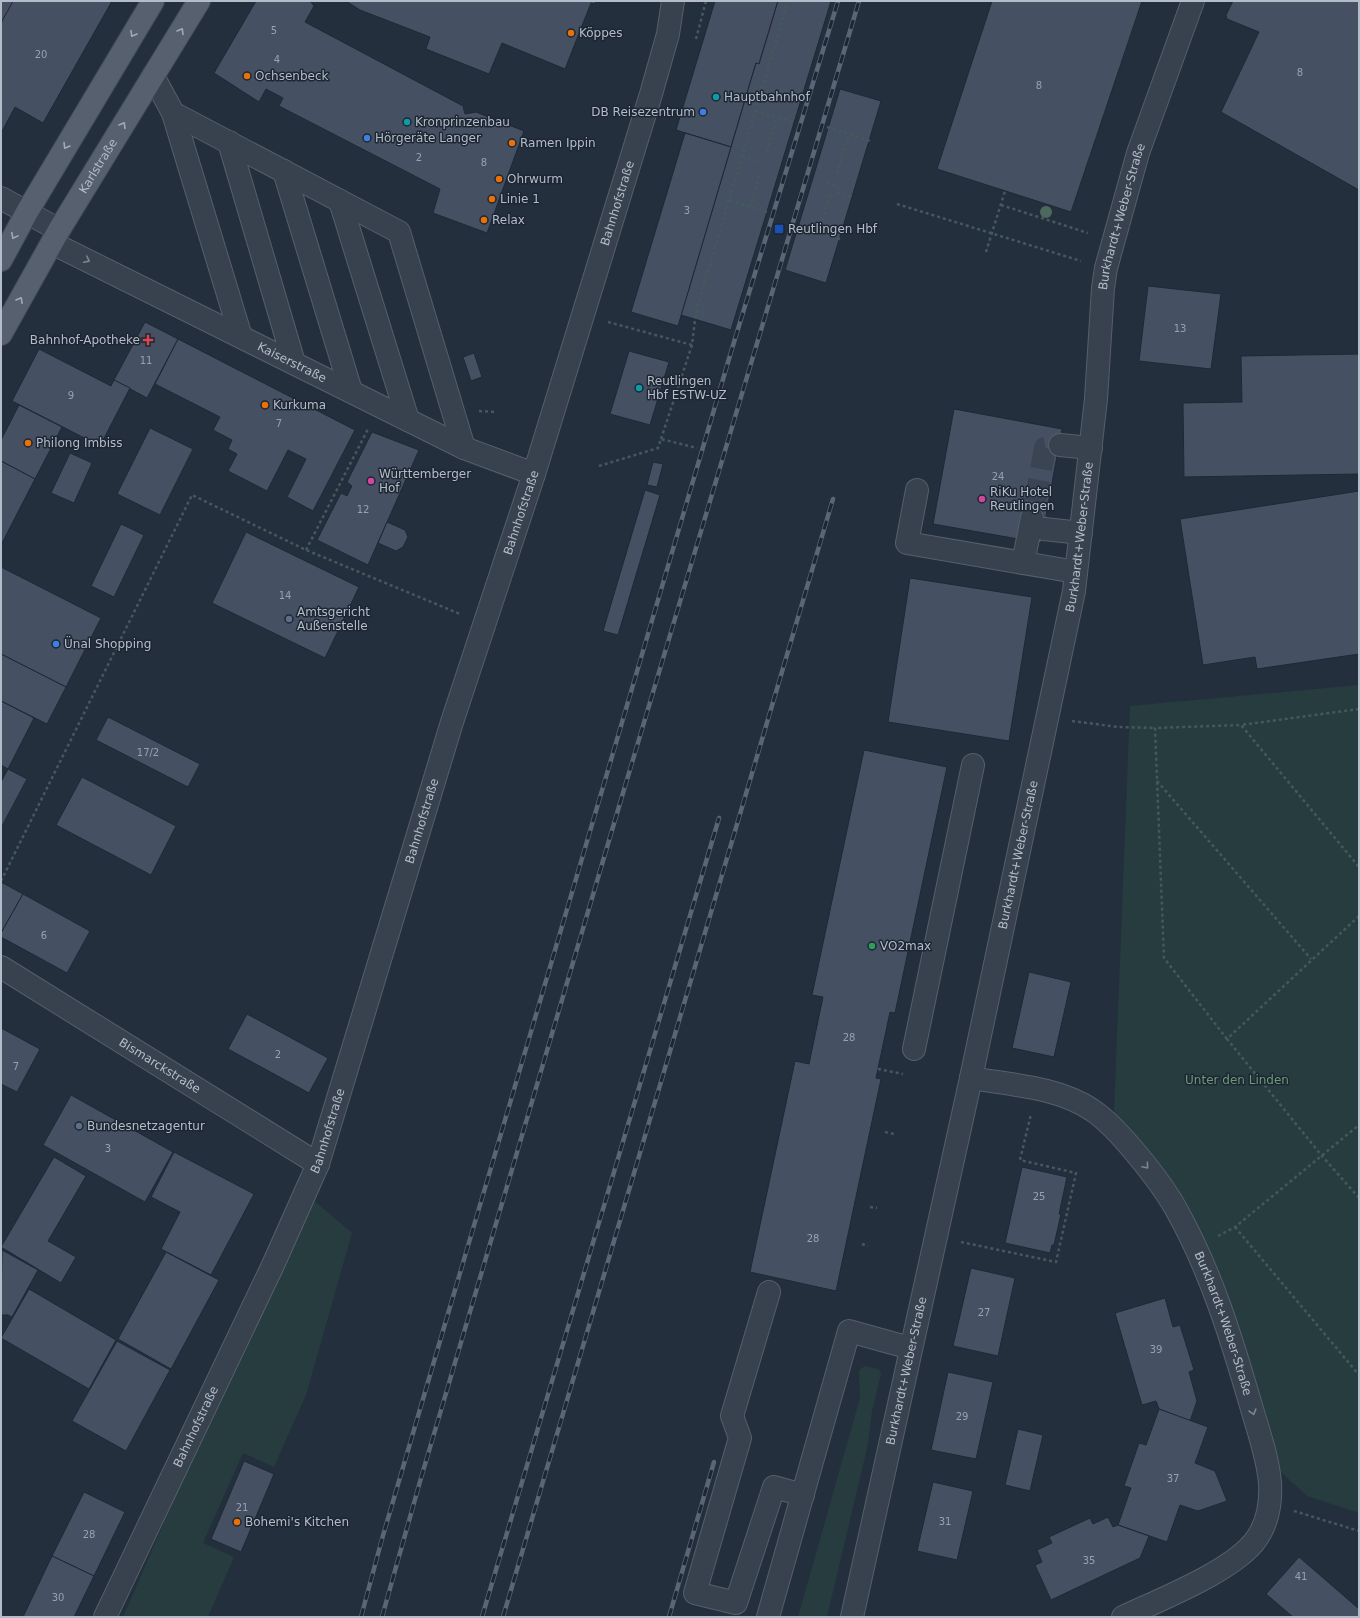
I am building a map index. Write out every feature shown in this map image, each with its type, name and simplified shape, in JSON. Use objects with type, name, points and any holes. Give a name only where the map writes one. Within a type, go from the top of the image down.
[{"type":"main road","points":[[1,260],[27,212],[153,1]]},
{"type":"main road","name":"Karlstraße","points":[[1,334],[56,236],[198,1]]},
{"type":"street","name":"Bahnhofstraße","points":[[105,1617],[273,1265],[318,1164],[484,624],[534,474],[651,94],[668,34],[673,1]]},
{"type":"street","name":"Burkhardt+Weber-Straße","points":[[852,1617],[910,1348],[971,1078],[1074,591],[1096,399],[1103,288],[1106,268],[1138,152],[1193,1]]},
{"type":"street","points":[[153,76],[173,113],[241,337]]},
{"type":"street","points":[[173,113],[400,232],[464,448]]},
{"type":"street","points":[[229,142],[294,364]]},
{"type":"street","points":[[284,171],[351,391]]},
{"type":"street","name":"Kaiserstraße","points":[[1,198],[27,212],[56,236],[207,321],[464,448],[534,474]]},
{"type":"street","points":[[340,201],[408,420]]},
{"type":"street","points":[[1060,445],[1090,448]]},
{"type":"street","points":[[917,490],[907,543],[1076,572]]},
{"type":"street","points":[[1023,563],[1038,523],[1081,533]]},
{"type":"street","points":[[914,1049],[973,765]]},
{"type":"street","name":"Bismarckstraße","points":[[1,967],[318,1164]]},
{"type":"street","name":"Burkhardt+Weber-Straße","points":[[971,1078],[1065,1095],[1093,1110],[1121,1136],[1151,1173],[1175,1207],[1196,1247],[1214,1290],[1228,1330],[1266,1460],[1270,1483],[1270,1504],[1266,1519],[1257,1538],[1242,1555],[1198,1581],[1123,1617]]},
{"type":"street","points":[[769,1292],[732,1416],[740,1438],[695,1593],[736,1603],[774,1488],[802,1495]]},
{"type":"street","points":[[768,1617],[849,1331],[910,1348]]},
{"type":"path","points":[[599,466],[658,448],[692,345],[696,311],[788,1]]},
{"type":"path","points":[[755,111],[794,122]]},
{"type":"path","points":[[767,152],[777,117]]},
{"type":"path","points":[[827,127],[870,140]]},
{"type":"path","points":[[837,174],[849,134]]},
{"type":"path","points":[[742,156],[761,162]]},
{"type":"path","points":[[750,207],[760,172]]},
{"type":"path","points":[[827,182],[838,186],[837,192],[852,197]]},
{"type":"path","points":[[986,252],[1005,191]]},
{"type":"path","points":[[818,232],[830,194]]},
{"type":"path","points":[[729,200],[767,212]]},
{"type":"path","points":[[897,204],[1106,268]]},
{"type":"path","points":[[1001,205],[1114,241]]},
{"type":"path","points":[[797,226],[840,239]]},
{"type":"path","points":[[696,311],[703,312]]},
{"type":"path","points":[[631,328],[692,345]]},
{"type":"path","points":[[306,550],[365,435]]},
{"type":"path","points":[[661,439],[697,448]]},
{"type":"path","points":[[1,881],[192,495],[306,550],[484,624]]},
{"type":"path","points":[[1047,718],[1118,727],[1155,728],[1241,725],[1359,709]]},
{"type":"path","points":[[1241,725],[1359,867]]},
{"type":"path","points":[[1155,728],[1164,958],[1227,1039],[1322,1156],[1359,1198]]},
{"type":"path","points":[[1157,781],[1311,959]]},
{"type":"path","points":[[1227,1039],[1311,959],[1359,916]]},
{"type":"path","points":[[878,1069],[908,1075]]},
{"type":"path","points":[[970,1244],[1056,1262],[1076,1173],[1020,1160],[1029,1119]]},
{"type":"path","points":[[1196,1247],[1234,1227],[1359,1125]]},
{"type":"path","points":[[885,1132],[894,1134]]},
{"type":"path","points":[[870,1207],[877,1208]]},
{"type":"path","points":[[1234,1227],[1359,1375]]},
{"type":"path","points":[[862,1244],[868,1246]]},
{"type":"path","points":[[1270,1504],[1359,1531]]},
{"type":"green space","name":"Unter den Linden","points":[[1359,685],[1359,1513],[1307,1496],[1268,1460],[1216,1288],[1122,1135],[1114,1113],[1130,706]]},
{"type":"green space","points":[[311,1198],[352,1233],[306,1395],[274,1467],[243,1453],[203,1543],[234,1557],[208,1617],[123,1617],[231,1368]]},
{"type":"green space","points":[[865,1366],[879,1369],[881,1374],[872,1411],[868,1444],[827,1617],[798,1617],[860,1398],[859,1370]]},
{"type":"building","points":[[1,1],[112,1],[43,123],[15,107],[1,133]]},
{"type":"building","points":[[1,1],[13,1],[1,23]]},
{"type":"building","name":"Kronprinzenbau","points":[[256,1],[310,1],[314,6],[305,22],[463,106],[465,114],[476,112],[524,131],[487,233],[433,213],[440,189],[279,106],[283,98],[266,89],[259,102],[214,73]]},
{"type":"building","points":[[346,1],[596,1],[595,4],[591,3],[565,69],[502,43],[489,74],[426,49],[430,37],[360,10]]},
{"type":"building","name":"Hauptbahnhof","points":[[715,1],[778,1],[759,64],[756,63],[731,147],[676,130]]},
{"type":"building","points":[[778,1],[831,1],[731,330],[681,315],[756,63],[759,64]]},
{"type":"building","points":[[992,1],[1142,1],[1071,212],[937,169]]},
{"type":"building","points":[[1233,1],[1359,1],[1359,190],[1221,112],[1259,32],[1227,19],[1226,15]]},
{"type":"building","points":[[840,89],[881,101],[826,283],[785,270]]},
{"type":"building","points":[[685,133],[731,147],[678,326],[631,312]]},
{"type":"building","points":[[1148,286],[1221,294],[1211,369],[1139,361]]},
{"type":"building","points":[[145,322],[178,339],[147,398],[114,380]]},
{"type":"building","points":[[178,339],[355,430],[313,511],[287,497],[306,459],[288,450],[267,491],[228,471],[237,454],[228,449],[232,440],[213,430],[220,417],[155,384]]},
{"type":"building","points":[[39,349],[111,386],[114,380],[130,388],[100,446],[12,401]]},
{"type":"building","name":"Reutlingen Hbf ESTW-UZ","points":[[629,351],[669,362],[650,425],[610,414]]},
{"type":"building","points":[[474,353],[482,377],[471,381],[463,357]]},
{"type":"building","points":[[1359,354],[1359,474],[1184,477],[1183,403],[1242,402],[1241,356]]},
{"type":"building","points":[[19,405],[62,427],[35,479],[1,461],[1,440]]},
{"type":"building","points":[[954,409],[1062,429],[1041,543],[933,524]]},
{"type":"building","points":[[150,428],[193,449],[160,515],[117,494]]},
{"type":"building","points":[[372,432],[419,450],[368,565],[317,540],[341,493],[347,496],[352,486],[347,482]]},
{"type":"building","points":[[70,453],[92,463],[74,503],[51,493]]},
{"type":"building","points":[[1,461],[35,479],[1,545]]},
{"type":"building","points":[[653,462],[663,464],[657,487],[647,485]]},
{"type":"building","points":[[645,490],[660,495],[618,635],[603,631]]},
{"type":"building","points":[[1359,491],[1359,654],[1257,669],[1255,657],[1203,665],[1180,519]]},
{"type":"building","points":[[387,522],[405,530],[408,537],[403,547],[396,551],[378,543]]},
{"type":"building","points":[[121,524],[144,535],[114,597],[91,586]]},
{"type":"building","points":[[246,532],[359,587],[325,658],[212,603]]},
{"type":"building","points":[[1,567],[101,618],[66,687],[1,654]]},
{"type":"building","points":[[910,578],[1032,597],[1009,741],[888,722]]},
{"type":"building","points":[[1,654],[66,687],[47,724],[1,701]]},
{"type":"building","points":[[1,701],[34,718],[8,769],[1,765]]},
{"type":"building","points":[[108,717],[200,764],[188,787],[96,740]]},
{"type":"building","points":[[864,750],[947,767],[895,1013],[890,1012],[876,1078],[881,1079],[836,1291],[750,1272],[795,1061],[809,1064],[823,997],[812,995]]},
{"type":"building","points":[[8,769],[27,779],[2,826],[1,782]]},
{"type":"building","points":[[82,777],[176,826],[151,875],[56,825]]},
{"type":"building","points":[[1,882],[23,894],[1,933]]},
{"type":"building","points":[[23,894],[90,931],[67,973],[1,937],[1,933]]},
{"type":"building","points":[[1029,972],[1071,982],[1054,1057],[1012,1048]]},
{"type":"building","points":[[247,1014],[328,1058],[309,1093],[228,1049]]},
{"type":"building","points":[[1,1028],[40,1049],[17,1092],[1,1084]]},
{"type":"building","name":"Bundesnetzagentur","points":[[71,1095],[173,1152],[145,1202],[43,1145]]},
{"type":"building","points":[[174,1152],[254,1194],[211,1275],[161,1249],[180,1212],[151,1197]]},
{"type":"building","points":[[54,1157],[86,1176],[48,1241],[76,1257],[61,1283],[1,1247]]},
{"type":"building","points":[[1022,1167],[1067,1177],[1059,1214],[1061,1214],[1054,1245],[1052,1245],[1050,1253],[1005,1243]]},
{"type":"building","points":[[2,1250],[38,1270],[12,1317],[8,1315],[1,1315]]},
{"type":"building","points":[[166,1252],[219,1280],[171,1369],[118,1339]]},
{"type":"building","points":[[971,1268],[1015,1278],[998,1356],[953,1346]]},
{"type":"building","points":[[29,1289],[116,1340],[89,1389],[1,1338]]},
{"type":"building","points":[[1165,1298],[1173,1327],[1180,1325],[1194,1370],[1189,1372],[1197,1401],[1190,1421],[1159,1409],[1156,1401],[1142,1405],[1115,1313]]},
{"type":"building","points":[[117,1341],[170,1370],[126,1451],[72,1421]]},
{"type":"building","points":[[948,1372],[993,1382],[976,1459],[931,1450]]},
{"type":"building","points":[[1159,1409],[1208,1427],[1195,1463],[1215,1471],[1227,1501],[1198,1511],[1180,1505],[1167,1542],[1118,1525],[1131,1488],[1124,1486],[1139,1443],[1146,1445]]},
{"type":"building","points":[[1018,1429],[1043,1435],[1030,1491],[1005,1485]]},
{"type":"building","points":[[244,1461],[274,1474],[241,1552],[211,1539]]},
{"type":"building","points":[[933,1482],[973,1491],[957,1560],[917,1551]]},
{"type":"building","points":[[84,1492],[125,1512],[94,1576],[52,1556]]},
{"type":"building","points":[[1108,1517],[1113,1527],[1118,1525],[1149,1536],[1140,1558],[1051,1600],[1035,1565],[1042,1562],[1037,1550],[1052,1543],[1049,1537],[1090,1518],[1093,1524]]},
{"type":"building","points":[[52,1556],[94,1576],[74,1617],[23,1617]]},
{"type":"building","points":[[1299,1557],[1359,1609],[1359,1617],[1293,1617],[1266,1594]]},
{"type":"tunnel","points":[[1044,529],[1032,518],[1045,448],[1060,445]]},
{"type":"railway","points":[[361,1617],[382,1539],[731,352],[838,1]]},
{"type":"railway","points":[[382,1617],[421,1478],[623,793],[859,1]]},
{"type":"railway","points":[[503,1617],[833,499]]},
{"type":"railway","points":[[482,1617],[719,818]]},
{"type":"railway","points":[[669,1617],[714,1462]]},
{"type":"place","name":"Köppes","points":[[571,33]]},
{"type":"place","name":"Ochsenbeck","points":[[247,76]]},
{"type":"place","name":"Hauptbahnhof","points":[[716,97]]},
{"type":"place","name":"DB Reisezentrum","points":[[703,112]]},
{"type":"place","name":"Kronprinzenbau","points":[[407,122]]},
{"type":"place","name":"Hörgeräte Langer","points":[[367,138]]},
{"type":"place","name":"Ramen Ippin","points":[[512,143]]},
{"type":"place","name":"Ohrwurm","points":[[499,179]]},
{"type":"place","name":"Linie 1","points":[[492,199]]},
{"type":"place","name":"Relax","points":[[484,220]]},
{"type":"place","name":"Reutlingen Hbf","points":[[779,229]]},
{"type":"place","name":"Bahnhof-Apotheke","points":[[148,340]]},
{"type":"place","name":"Reutlingen Hbf ESTW-UZ","points":[[639,388]]},
{"type":"place","name":"Kurkuma","points":[[265,405]]},
{"type":"place","name":"Philong Imbiss","points":[[28,443]]},
{"type":"place","name":"Württemberger Hof","points":[[371,481]]},
{"type":"place","name":"RiKu Hotel Reutlingen","points":[[982,499]]},
{"type":"place","name":"Amtsgericht Außenstelle","points":[[289,619]]},
{"type":"place","name":"Ünal Shopping","points":[[56,644]]},
{"type":"place","name":"VO2max","points":[[872,946]]},
{"type":"place","name":"Bundesnetzagentur","points":[[79,1126]]},
{"type":"place","name":"Bohemi's Kitchen","points":[[237,1522]]}]
